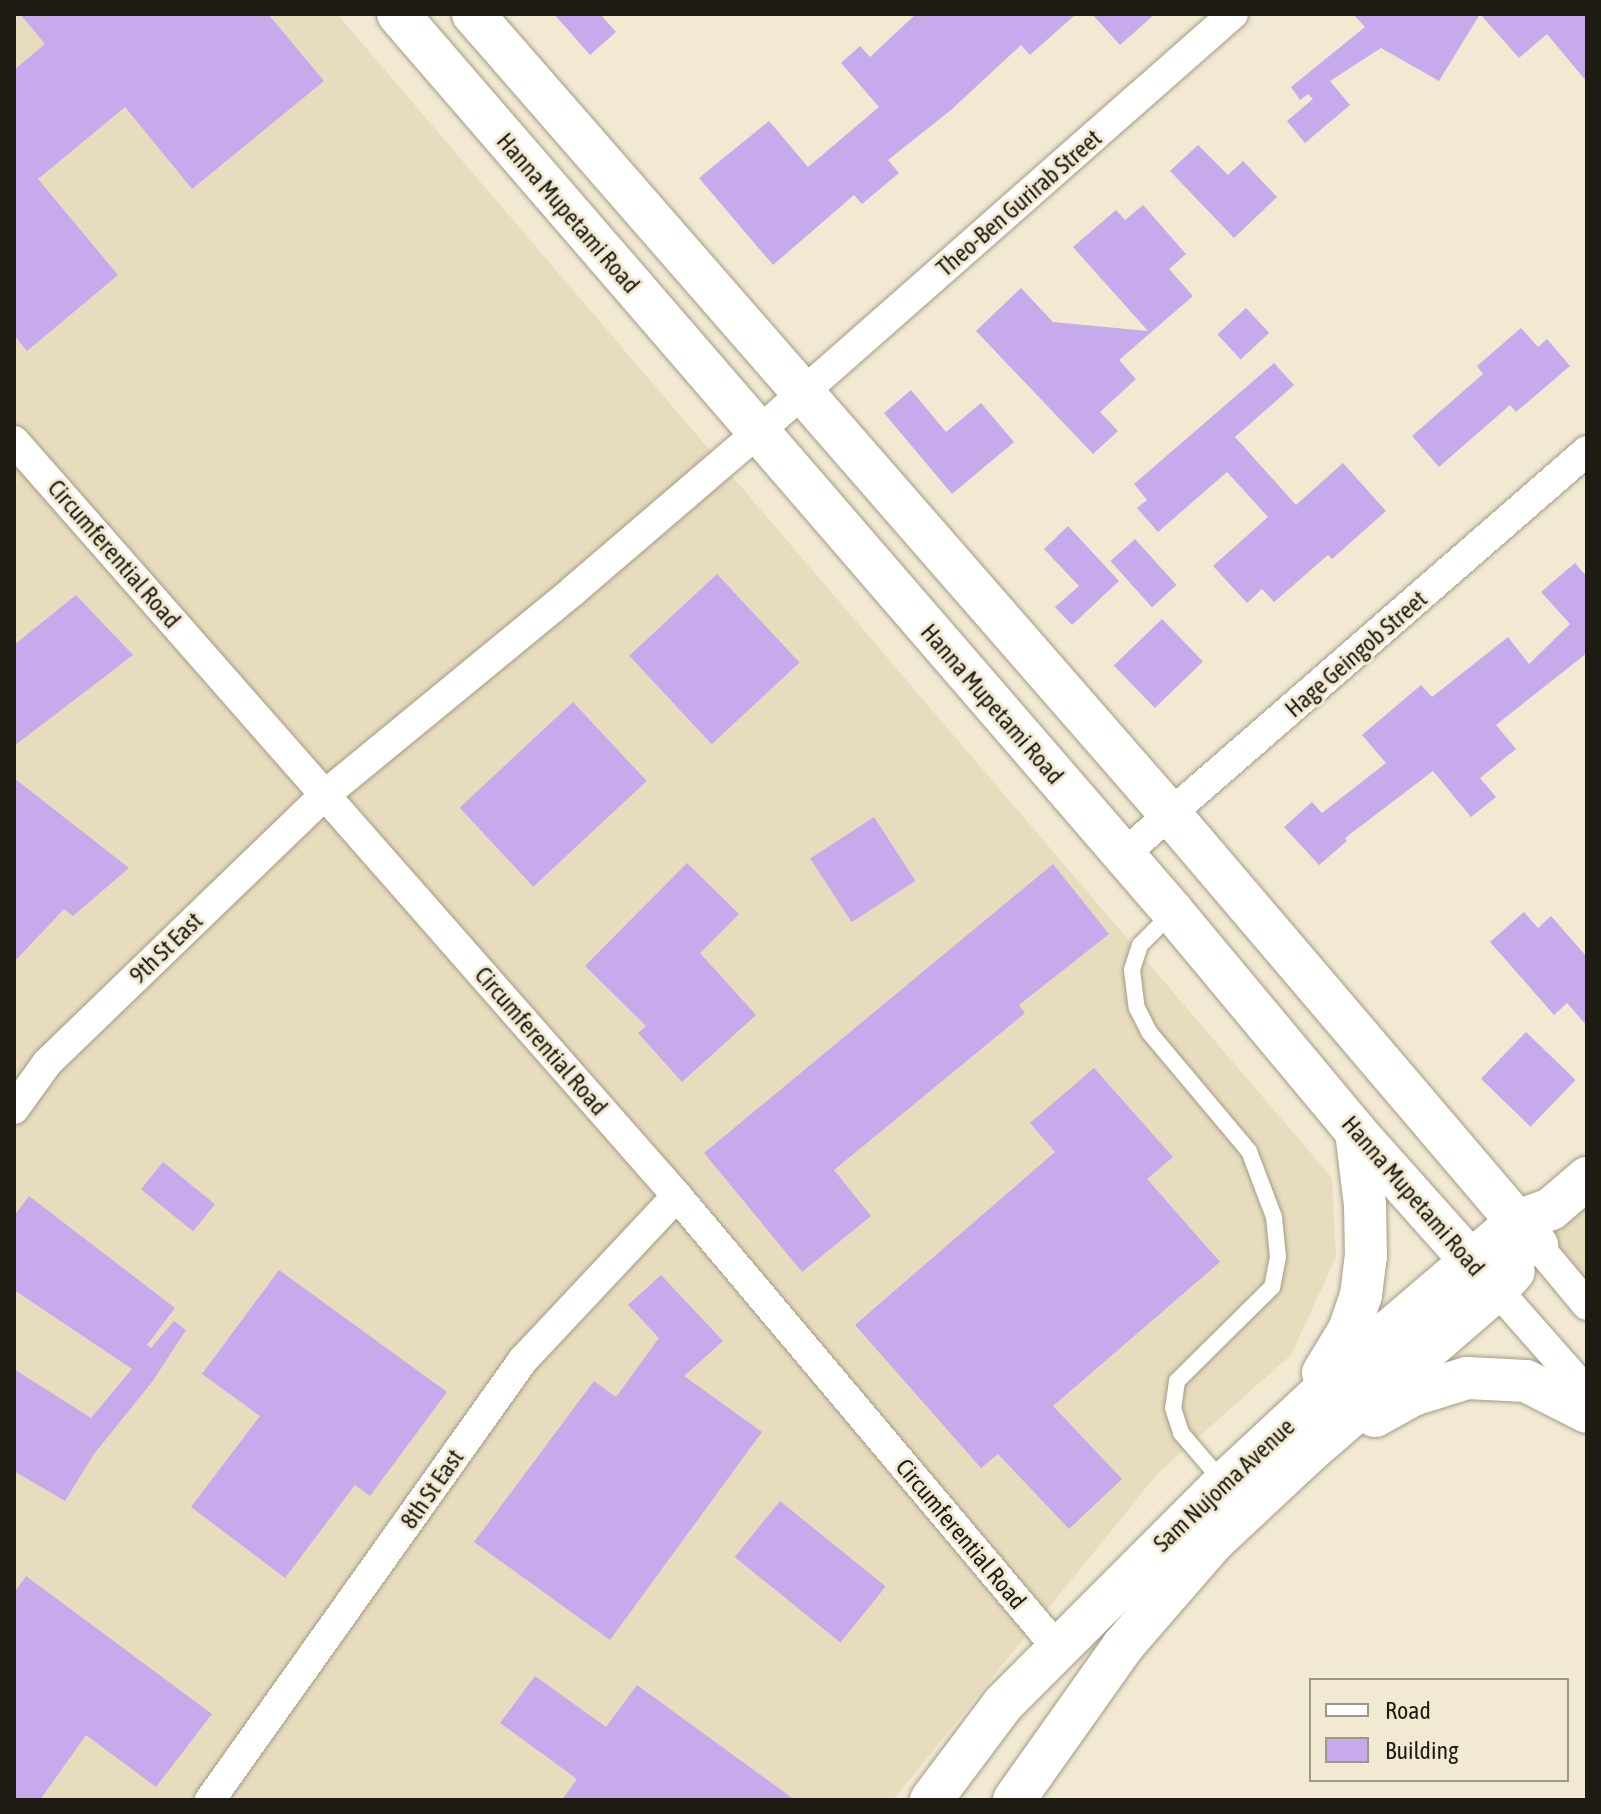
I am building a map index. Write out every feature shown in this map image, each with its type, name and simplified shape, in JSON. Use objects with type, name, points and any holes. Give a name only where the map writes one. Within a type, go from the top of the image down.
[{"type":"main road","name":"Hanna Mupetami Road","points":[[398,14],[1173,912],[1356,1132],[1484,1276]]},
{"type":"main road","points":[[473,14],[1171,815],[1535,1225]]},
{"type":"main road","points":[[1303,1434],[1349,1330],[1361,1295],[1366,1257],[1365,1205],[1356,1132]]},
{"type":"main road","name":"Sam Nujoma Avenue","points":[[1014,1800],[1123,1646],[1303,1434],[1484,1276],[1587,1178]]},
{"type":"main road","points":[[1303,1434],[1467,1378],[1526,1381],[1587,1412]]},
{"type":"main road","name":"Sam Nujoma Avenue","points":[[931,1800],[1003,1704],[1224,1483],[1303,1434]]},
{"type":"main road","points":[[1058,1649],[1075,1655],[1084,1666],[1090,1689]]},
{"type":"street","name":"Theo-Ben Gurirab Street","points":[[757,433],[1233,14]]},
{"type":"street","name":"9th St East","points":[[14,1109],[47,1063],[326,794],[574,590],[757,433]]},
{"type":"street","name":"Circumferential Road","points":[[14,441],[677,1196],[1058,1649]]},
{"type":"street","name":"Hage Geingob Street","points":[[1123,855],[1587,451]]},
{"type":"street","name":"8th St East","points":[[210,1800],[523,1360],[677,1196]]},
{"type":"street","points":[[1535,1225],[1587,1305]]},
{"type":"street","name":"Hanna Mupetami Road","points":[[1484,1276],[1587,1392]]},
{"type":"lane","points":[[1173,912],[1140,945],[1132,970],[1137,1008],[1149,1032],[1249,1151],[1274,1217],[1277,1243],[1272,1287],[1177,1381],[1173,1408],[1181,1433],[1224,1483]]},
{"type":"shaded area","points":[[14,14],[337,14],[1332,1178],[1336,1257],[1291,1355],[1158,1473],[893,1800],[14,1800]]},
{"type":"shaded area","points":[[1587,1204],[1587,1282],[1548,1237]]},
{"type":"building","points":[[20,14],[268,14],[324,81],[192,189],[125,107],[38,179],[118,275],[27,351],[14,335],[14,70],[45,44]]},
{"type":"building","points":[[554,14],[600,14],[616,32],[590,55]]},
{"type":"building","points":[[916,14],[1076,14],[1030,55],[1021,45],[951,110],[888,160],[899,173],[862,204],[854,195],[773,265],[699,178],[769,121],[808,167],[879,107],[841,63],[860,46],[870,57]]},
{"type":"building","points":[[1092,14],[1155,14],[1120,45]]},
{"type":"building","points":[[1353,14],[1480,14],[1439,81],[1381,48],[1330,81],[1350,105],[1305,143],[1287,121],[1313,99],[1308,94],[1300,100],[1291,87],[1365,27]]},
{"type":"building","points":[[1480,14],[1587,14],[1587,82],[1547,34],[1519,58]]},
{"type":"building","points":[[1198,145],[1228,175],[1243,161],[1277,197],[1234,238],[1170,171]]},
{"type":"building","points":[[1143,205],[1186,254],[1169,269],[1193,296],[1119,360],[1136,379],[1100,412],[1118,431],[1093,454],[976,331],[1021,288],[1053,322],[1148,331],[1073,247],[1116,210],[1125,220]]},
{"type":"building","points":[[1246,308],[1269,333],[1241,359],[1217,335]]},
{"type":"building","points":[[1521,328],[1538,347],[1547,339],[1570,366],[1516,412],[1510,405],[1439,467],[1412,436],[1483,374],[1477,366]]},
{"type":"building","points":[[1274,363],[1294,385],[1235,437],[1296,505],[1343,463],[1386,511],[1332,559],[1328,555],[1274,602],[1262,589],[1247,603],[1213,566],[1268,517],[1227,472],[1158,532],[1137,508],[1147,500],[1134,484]]},
{"type":"building","points":[[911,390],[946,432],[981,403],[1014,442],[952,494],[884,413]]},
{"type":"building","points":[[1068,526],[1119,581],[1072,625],[1055,607],[1079,586],[1044,549]]},
{"type":"building","points":[[1135,539],[1176,585],[1152,607],[1110,561]]},
{"type":"building","points":[[1575,563],[1587,577],[1587,653],[1496,725],[1516,749],[1480,778],[1496,797],[1471,817],[1433,771],[1345,838],[1347,841],[1319,865],[1284,827],[1312,802],[1322,813],[1386,763],[1362,735],[1421,685],[1432,697],[1508,637],[1529,664],[1570,624],[1541,592]]},
{"type":"building","points":[[717,574],[800,662],[712,744],[629,656]]},
{"type":"building","points":[[76,595],[133,655],[14,746],[14,645]]},
{"type":"building","points":[[1162,619],[1203,661],[1155,708],[1114,666]]},
{"type":"building","points":[[573,702],[647,781],[533,887],[460,808]]},
{"type":"building","points":[[14,778],[129,868],[73,916],[64,909],[14,962]]},
{"type":"building","points":[[874,817],[915,881],[852,922],[810,858]]},
{"type":"building","points":[[687,863],[739,914],[700,953],[756,1015],[682,1082],[638,1033],[646,1026],[585,966]]},
{"type":"building","points":[[1053,864],[1109,934],[1019,1005],[1025,1013],[834,1170],[871,1216],[802,1272],[704,1153]]},
{"type":"building","points":[[1524,912],[1538,928],[1551,916],[1587,957],[1587,1026],[1567,1003],[1554,1015],[1490,942]]},
{"type":"building","points":[[1526,1032],[1576,1080],[1530,1127],[1481,1079]]},
{"type":"building","points":[[1094,1068],[1173,1157],[1147,1179],[1220,1262],[1053,1406],[1122,1479],[1069,1529],[998,1454],[981,1468],[855,1325],[1055,1152],[1030,1123]]},
{"type":"building","points":[[163,1162],[215,1204],[193,1231],[141,1189]]},
{"type":"building","points":[[29,1196],[175,1308],[147,1345],[151,1348],[174,1321],[186,1330],[152,1382],[94,1454],[65,1501],[14,1471],[14,1369],[91,1418],[132,1369],[14,1290],[14,1216]]},
{"type":"building","points":[[279,1270],[447,1392],[370,1496],[355,1485],[285,1578],[191,1507],[260,1416],[202,1374]]},
{"type":"building","points":[[661,1275],[723,1341],[684,1376],[762,1432],[610,1640],[474,1542],[594,1381],[616,1397],[659,1338],[628,1305]]},
{"type":"building","points":[[780,1501],[886,1587],[840,1643],[735,1557]]},
{"type":"building","points":[[26,1576],[212,1714],[156,1787],[86,1735],[40,1800],[14,1800],[14,1593]]},
{"type":"building","points":[[535,1676],[606,1727],[637,1685],[795,1800],[562,1800],[577,1779],[500,1723]]}]
